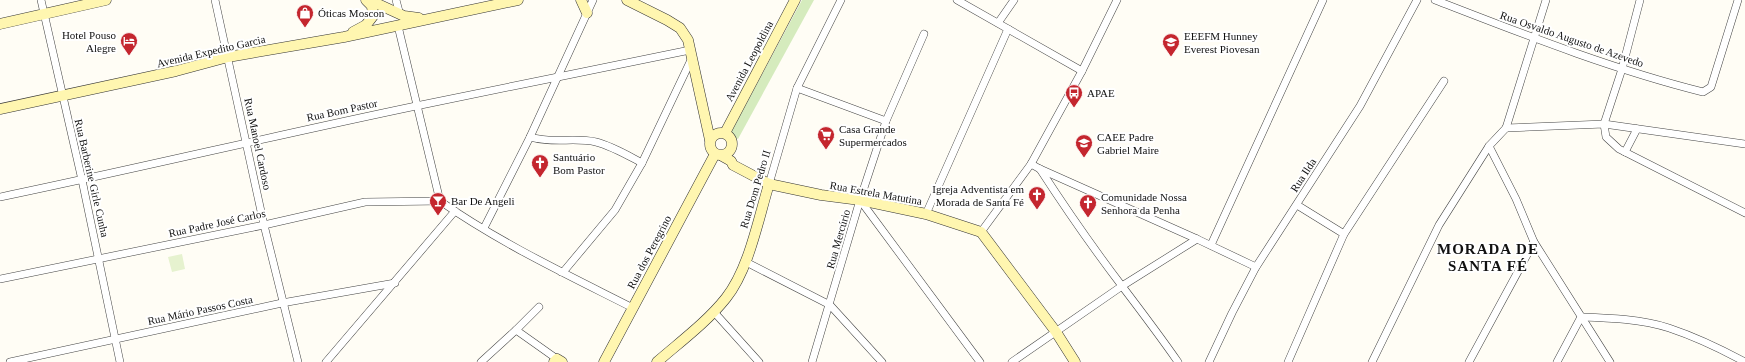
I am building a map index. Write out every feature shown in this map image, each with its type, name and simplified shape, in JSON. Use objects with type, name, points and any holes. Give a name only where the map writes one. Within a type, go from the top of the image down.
[{"type":"street","name":"Rua Barberine Girle Cunha","points":[[41,0],[82,180],[120,362]]},
{"type":"street","points":[[0,24],[106,0]]},
{"type":"street","name":"Rua Manoel Cardoso","points":[[216,0],[264,225],[282,303],[298,362]]},
{"type":"street","points":[[344,37],[366,25],[373,16],[372,6],[367,0]]},
{"type":"street","name":"Avenida Expedito Garcia","points":[[367,0],[409,18],[427,19]]},
{"type":"street","points":[[396,0],[400,15]]},
{"type":"street","name":"Avenida Expedito Garcia","points":[[0,109],[176,71],[228,57],[344,37],[518,0]]},
{"type":"street","points":[[581,0],[586,13]]},
{"type":"street","points":[[484,228],[530,137],[593,0]]},
{"type":"street","points":[[627,0],[680,28],[688,40],[710,140],[710,146],[718,155],[727,154],[731,150]]},
{"type":"street","name":"Avenida Leopoldina","points":[[725,133],[795,0]]},
{"type":"street","name":"Rua Dom Pedro II","points":[[657,362],[714,312],[727,296],[746,262],[797,88],[841,0]]},
{"type":"street","points":[[957,0],[1082,71]]},
{"type":"street","points":[[998,23],[1014,0]]},
{"type":"street","points":[[1075,362],[1056,332],[981,232],[1032,164],[1082,71],[1117,0]]},
{"type":"street","points":[[1211,245],[1323,0]]},
{"type":"street","name":"Rua Ilda","points":[[1209,362],[1256,267],[1360,106],[1417,0]]},
{"type":"street","name":"Rua Osvaldo Augusto de Azevedo","points":[[1435,0],[1534,39],[1622,69],[1704,92],[1711,87],[1738,0]]},
{"type":"street","points":[[1372,362],[1439,225],[1489,146],[1506,128],[1546,0]]},
{"type":"street","points":[[1640,0],[1622,69],[1604,124],[1606,137],[1611,144],[1625,152],[1745,213]]},
{"type":"street","points":[[398,26],[440,201],[561,272],[633,308]]},
{"type":"street","points":[[926,214],[1008,29]]},
{"type":"street","name":"Rua Mercúrio","points":[[812,362],[860,200],[886,121],[924,34]]},
{"type":"street","points":[[561,272],[564,271],[615,210],[642,163],[691,55]]},
{"type":"street","name":"Rua Bom Pastor","points":[[0,196],[82,180],[247,142],[416,106],[557,78],[691,55]]},
{"type":"street","points":[[1288,362],[1344,234],[1444,81]]},
{"type":"street","points":[[797,88],[886,121]]},
{"type":"street","points":[[1506,128],[1604,124],[1745,144]]},
{"type":"street","points":[[1625,152],[1638,128]]},
{"type":"street","points":[[710,140],[719,133],[725,133],[732,140],[731,161]]},
{"type":"street","points":[[530,137],[540,140],[595,142],[609,146],[642,163]]},
{"type":"street","points":[[1489,146],[1516,199],[1534,242],[1610,362]]},
{"type":"street","name":"Rua Estrela Matutina","points":[[718,155],[731,161],[733,165],[769,184],[821,195],[860,200],[926,214],[981,232]]},
{"type":"street","name":"Rua dos Peregrino","points":[[604,362],[718,155]]},
{"type":"street","points":[[1032,164],[1040,169],[1211,245],[1256,267]]},
{"type":"street","points":[[1040,169],[1122,286],[1154,325],[1178,362]]},
{"type":"street","points":[[860,200],[980,362]]},
{"type":"street","name":"Rua Padre José Carlos","points":[[0,279],[264,225],[365,202],[440,201]]},
{"type":"street","points":[[1297,205],[1344,234]]},
{"type":"street","points":[[326,362],[455,211]]},
{"type":"street","points":[[1012,362],[1122,286],[1197,239]]},
{"type":"street","points":[[1469,362],[1534,242]]},
{"type":"street","points":[[746,262],[830,305],[882,362]]},
{"type":"street","name":"Rua Mário Passos Costa","points":[[10,362],[282,303],[395,283]]},
{"type":"street","points":[[481,362],[539,307]]},
{"type":"street","points":[[714,312],[759,362]]},
{"type":"street","points":[[1557,362],[1581,317]]},
{"type":"street","points":[[1581,317],[1620,318],[1668,328],[1716,347],[1745,362]]},
{"type":"street","points":[[516,330],[558,361]]},
{"type":"green space","points":[[802,0],[814,0],[738,139],[730,134]]},
{"type":"green space","points":[[182,254],[185,269],[172,272],[168,257]]},
{"type":"place","name":"Óticas Moscon","points":[[305,28]]},
{"type":"place","name":"Hotel Pouso Alegre","points":[[129,56]]},
{"type":"place","name":"EEEFM Hunney Everest Piovesan","points":[[1171,57]]},
{"type":"place","name":"APAE","points":[[1074,108]]},
{"type":"place","name":"Casa Grande Supermercados","points":[[826,150]]},
{"type":"place","name":"CAEE Padre Gabriel Maire","points":[[1084,158]]},
{"type":"place","name":"Santuário Bom Pastor","points":[[540,178]]},
{"type":"place","name":"Igreja Adventista em Morada de Santa Fé","points":[[1037,210]]},
{"type":"place","name":"Bar De Angeli","points":[[438,216]]},
{"type":"place","name":"Comunidade Nossa Senhora da Penha","points":[[1088,218]]},
{"type":"district","name":"MORADA DE SANTA FÉ","points":[[1488,258]]}]
